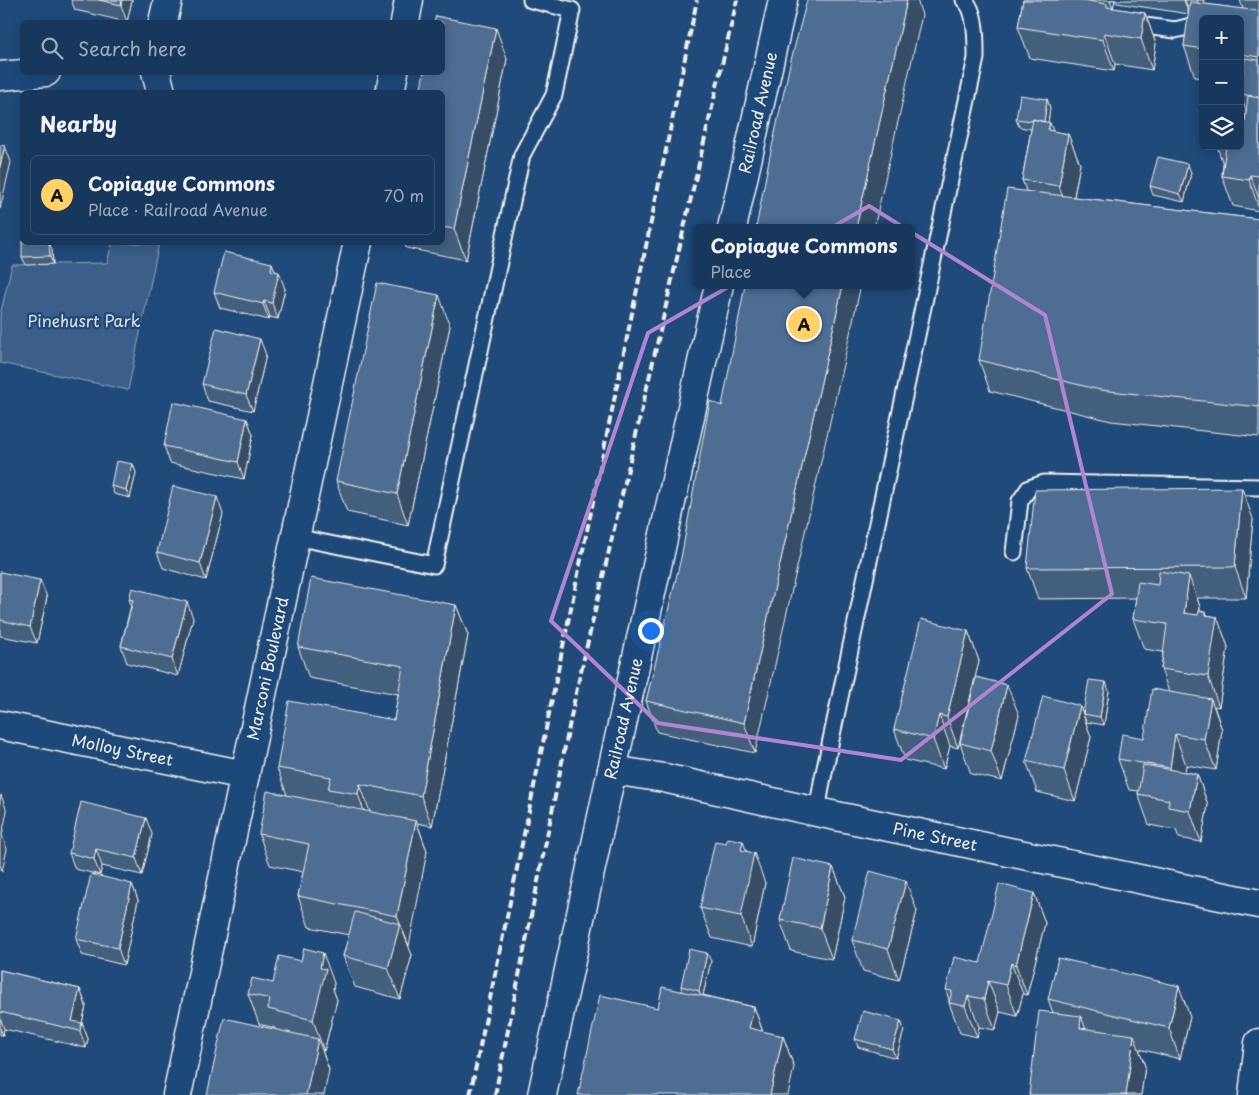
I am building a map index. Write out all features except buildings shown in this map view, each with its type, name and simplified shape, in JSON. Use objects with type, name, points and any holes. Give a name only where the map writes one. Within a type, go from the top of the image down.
[{"type":"street","points":[[163,20],[168,0]]},
{"type":"street","points":[[405,20],[409,0]]},
{"type":"street","name":"Railroad Avenue","points":[[733,224],[783,0]]},
{"type":"street","points":[[0,76],[20,74]]},
{"type":"street","points":[[157,75],[160,90]]},
{"type":"street","points":[[390,90],[393,75]]},
{"type":"street","name":"Marconi Boulevard","points":[[177,1095],[357,245]]},
{"type":"street","name":"Railroad Avenue","points":[[542,1095],[718,289]]},
{"type":"street","name":"Molloy Street","points":[[0,725],[245,775]]},
{"type":"street","name":"Pine Street","points":[[612,770],[664,778],[817,812],[1259,904]]},
{"type":"street","points":[[1253,1095],[1259,1043]]},
{"type":"lane","points":[[295,537],[434,565],[522,155],[554,96],[572,10],[531,0]]},
{"type":"lane","points":[[817,812],[976,58],[975,25],[968,3],[964,0]]},
{"type":"lane","points":[[1118,22],[1175,30],[1199,23]]},
{"type":"lane","points":[[1014,552],[1020,501],[1029,488],[1044,482],[1259,487]]},
{"type":"highlighted area","points":[[869,206],[1045,315],[1112,594],[901,760],[658,723],[551,621],[648,333]]},
{"type":"green space","name":"Pinehusrt Park","points":[[112,245],[159,245],[128,390],[0,363],[0,315],[12,265],[107,263]]},
{"type":"railway","points":[[470,1095],[697,0]]},
{"type":"railway","points":[[495,1095],[575,697],[737,0]]},
{"type":"place","name":"Copiague Commons","points":[[804,324]]}]
